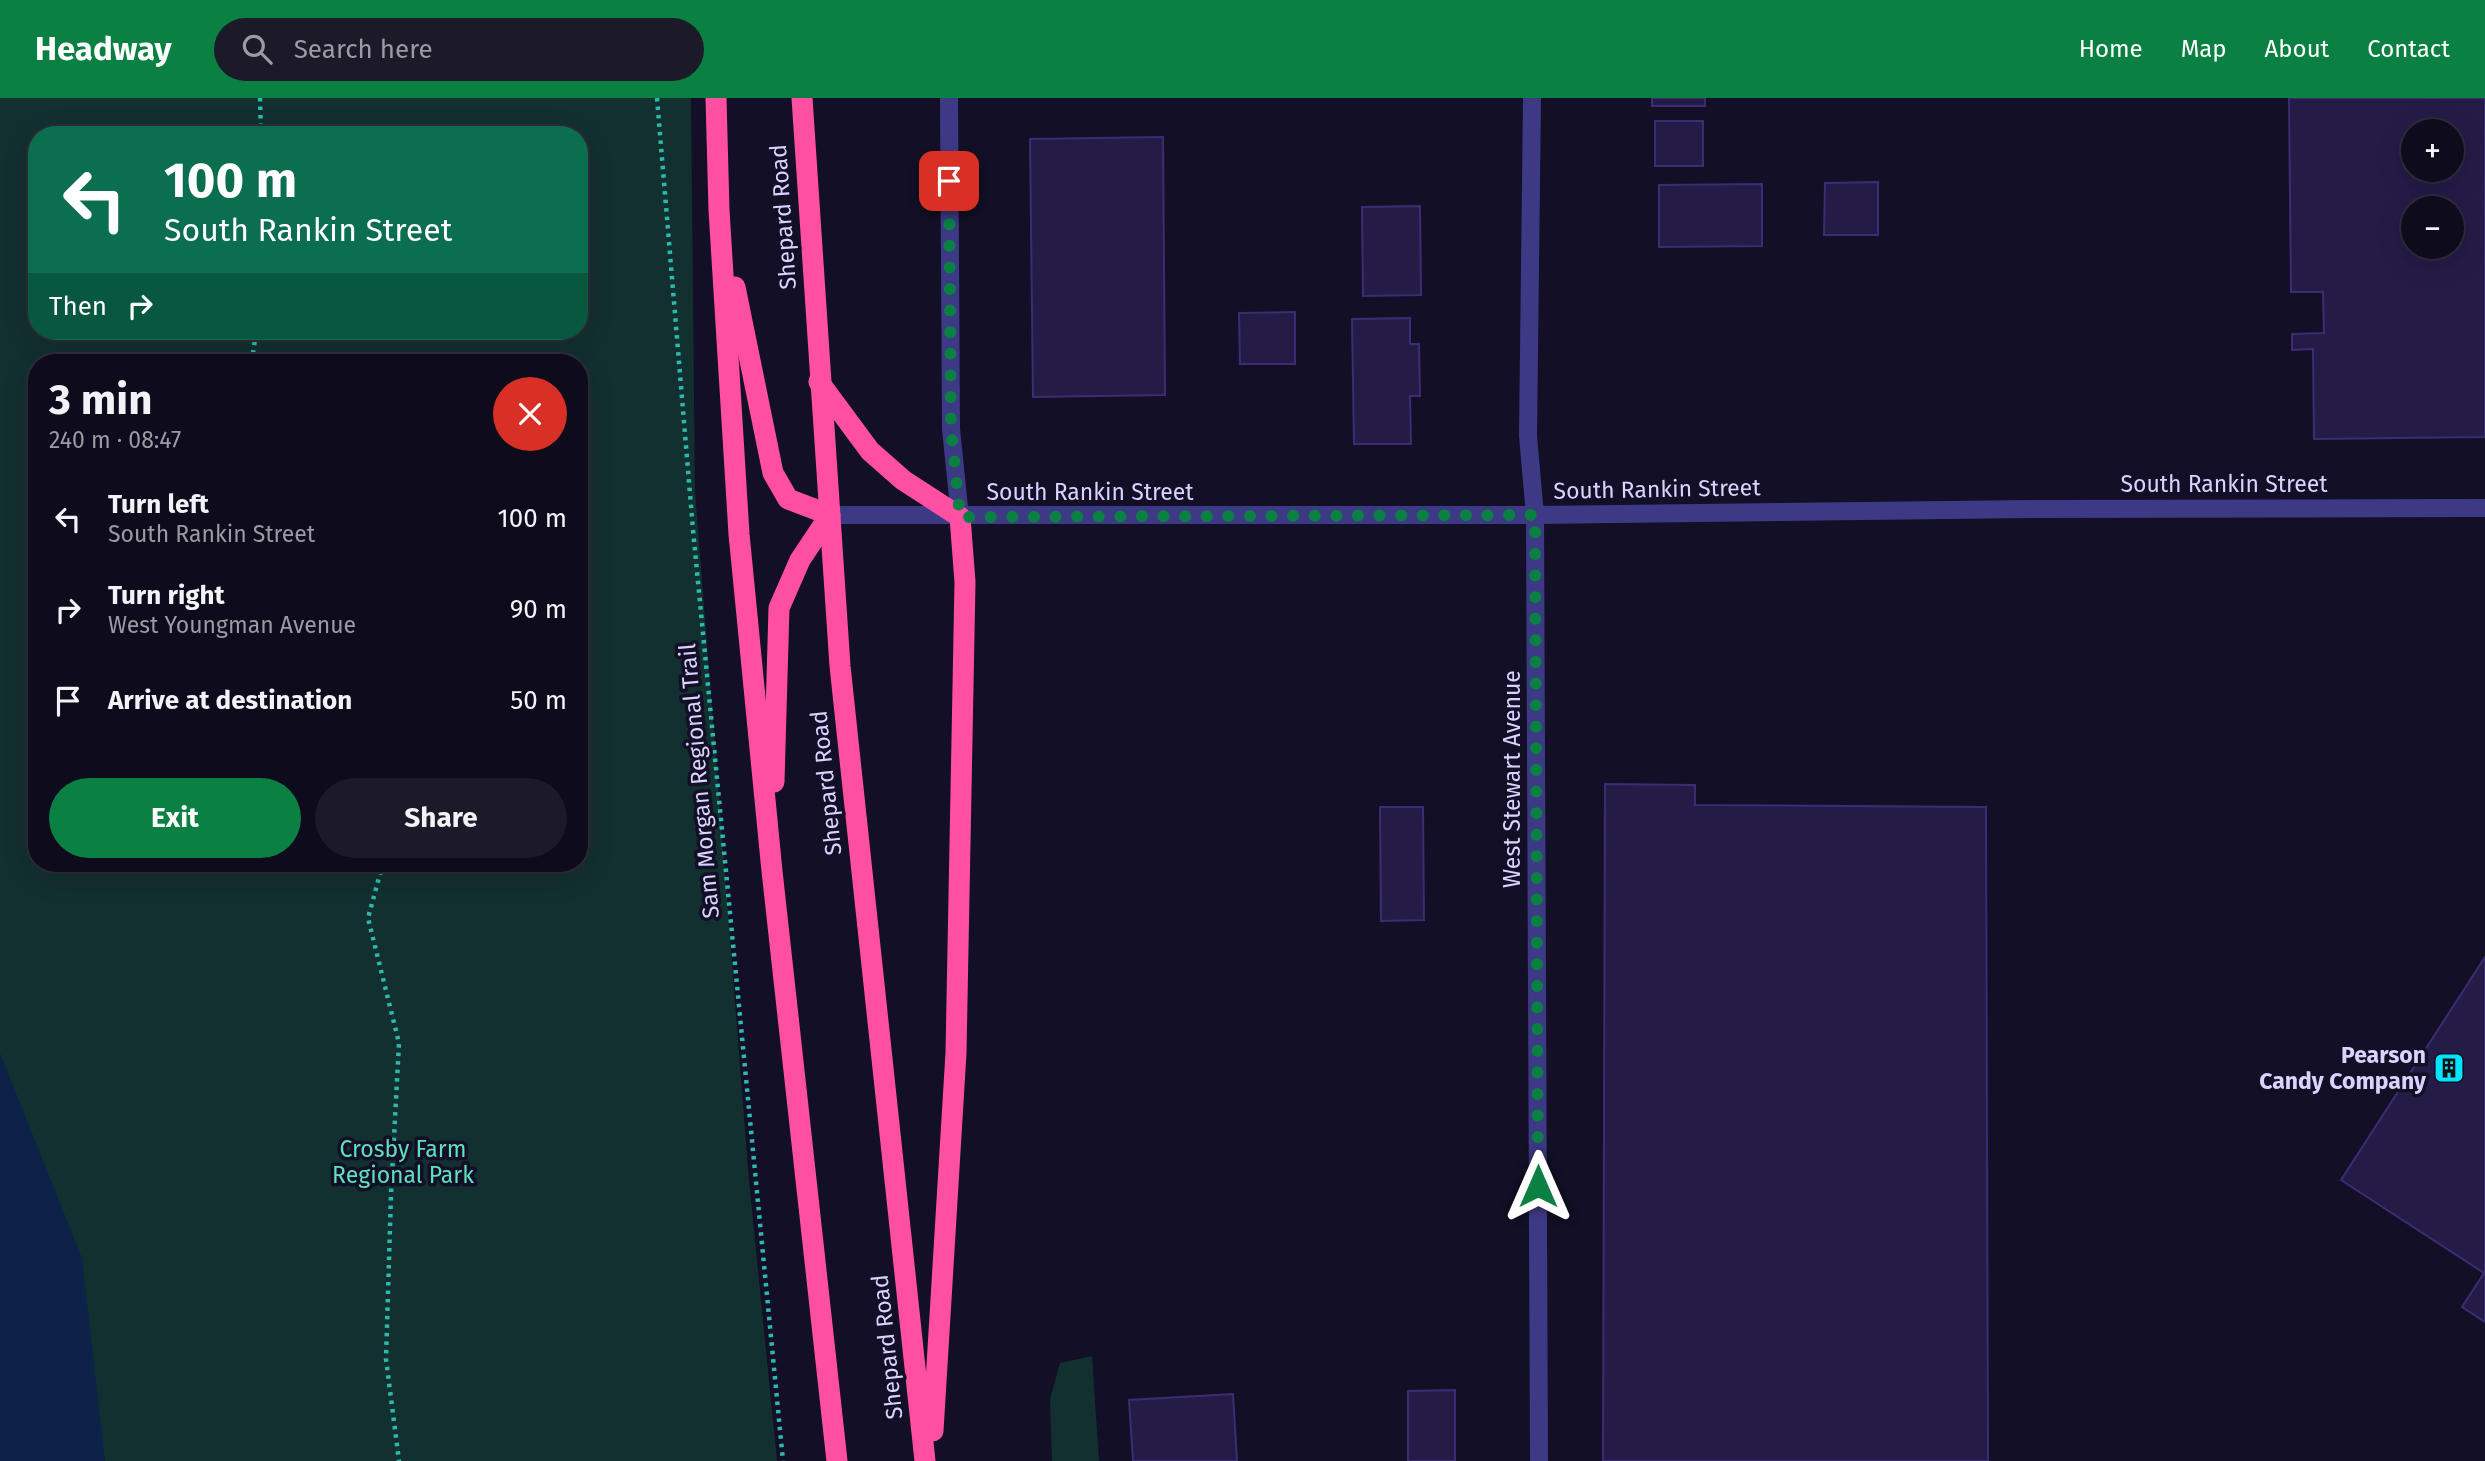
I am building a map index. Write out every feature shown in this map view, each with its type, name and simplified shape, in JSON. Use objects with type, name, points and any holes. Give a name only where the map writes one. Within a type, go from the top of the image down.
[{"type":"highway","points":[[716,98],[719,210],[739,534],[772,871],[837,1461]]},
{"type":"highway","name":"Shepard Road","points":[[802,98],[840,666],[928,1461]]},
{"type":"highway","points":[[719,210],[773,473],[788,499],[830,515],[800,560],[779,608],[772,871]]},
{"type":"highway","points":[[819,383],[870,451],[903,480],[960,517],[965,582],[956,1053],[928,1461]]},
{"type":"street","points":[[949,98],[951,429],[960,517]]},
{"type":"street","name":"West Stewart Avenue","points":[[1532,98],[1528,436],[1535,515],[1539,1461]]},
{"type":"street","name":"South Rankin Street","points":[[830,515],[1535,515],[2032,509],[2485,508]]},
{"type":"path","points":[[260,98],[261,126]]},
{"type":"path","name":"Sam Morgan Regional Trail","points":[[657,98],[694,544],[783,1461]]},
{"type":"path","points":[[381,872],[368,918],[399,1043],[386,1359],[399,1461]]},
{"type":"green space","name":"Crosby Farm Regional Park","points":[[0,98],[691,98],[695,491],[749,1180],[777,1461],[0,1461]]},
{"type":"green space","points":[[1092,1356],[1099,1461],[1052,1461],[1050,1399],[1060,1363]]},
{"type":"water","points":[[0,1053],[82,1258],[105,1461],[0,1461]]},
{"type":"building","points":[[1652,98],[1705,98],[1705,106],[1652,106]]},
{"type":"building","points":[[2289,98],[2485,98],[2485,437],[2314,439],[2313,349],[2292,350],[2292,334],[2324,333],[2323,292],[2291,292]]},
{"type":"building","points":[[1655,121],[1703,121],[1703,166],[1655,166]]},
{"type":"building","points":[[1163,137],[1165,395],[1033,397],[1030,139]]},
{"type":"building","points":[[1878,182],[1878,235],[1824,235],[1825,183]]},
{"type":"building","points":[[1762,184],[1762,246],[1659,247],[1659,185]]},
{"type":"building","points":[[1420,206],[1421,295],[1363,296],[1362,207]]},
{"type":"building","points":[[1295,312],[1295,364],[1240,364],[1239,313]]},
{"type":"building","points":[[1410,318],[1410,344],[1419,344],[1420,396],[1410,396],[1411,444],[1354,444],[1352,319]]},
{"type":"building","points":[[1605,784],[1695,785],[1695,805],[1986,807],[1988,1461],[1603,1461]]},
{"type":"building","points":[[1380,807],[1423,807],[1424,920],[1381,921]]},
{"type":"building","name":"Pearson Candy Company","points":[[2485,957],[2485,1322],[2462,1307],[2484,1273],[2341,1180]]},
{"type":"building","points":[[1455,1390],[1455,1461],[1408,1461],[1408,1391]]},
{"type":"building","points":[[1233,1394],[1237,1461],[1133,1461],[1129,1400]]},
{"type":"place","name":"Pearson Candy Company","points":[[2449,1068]]},
{"type":"route","points":[[949,181],[951,429],[960,517],[1535,515],[1538,1186]]}]
